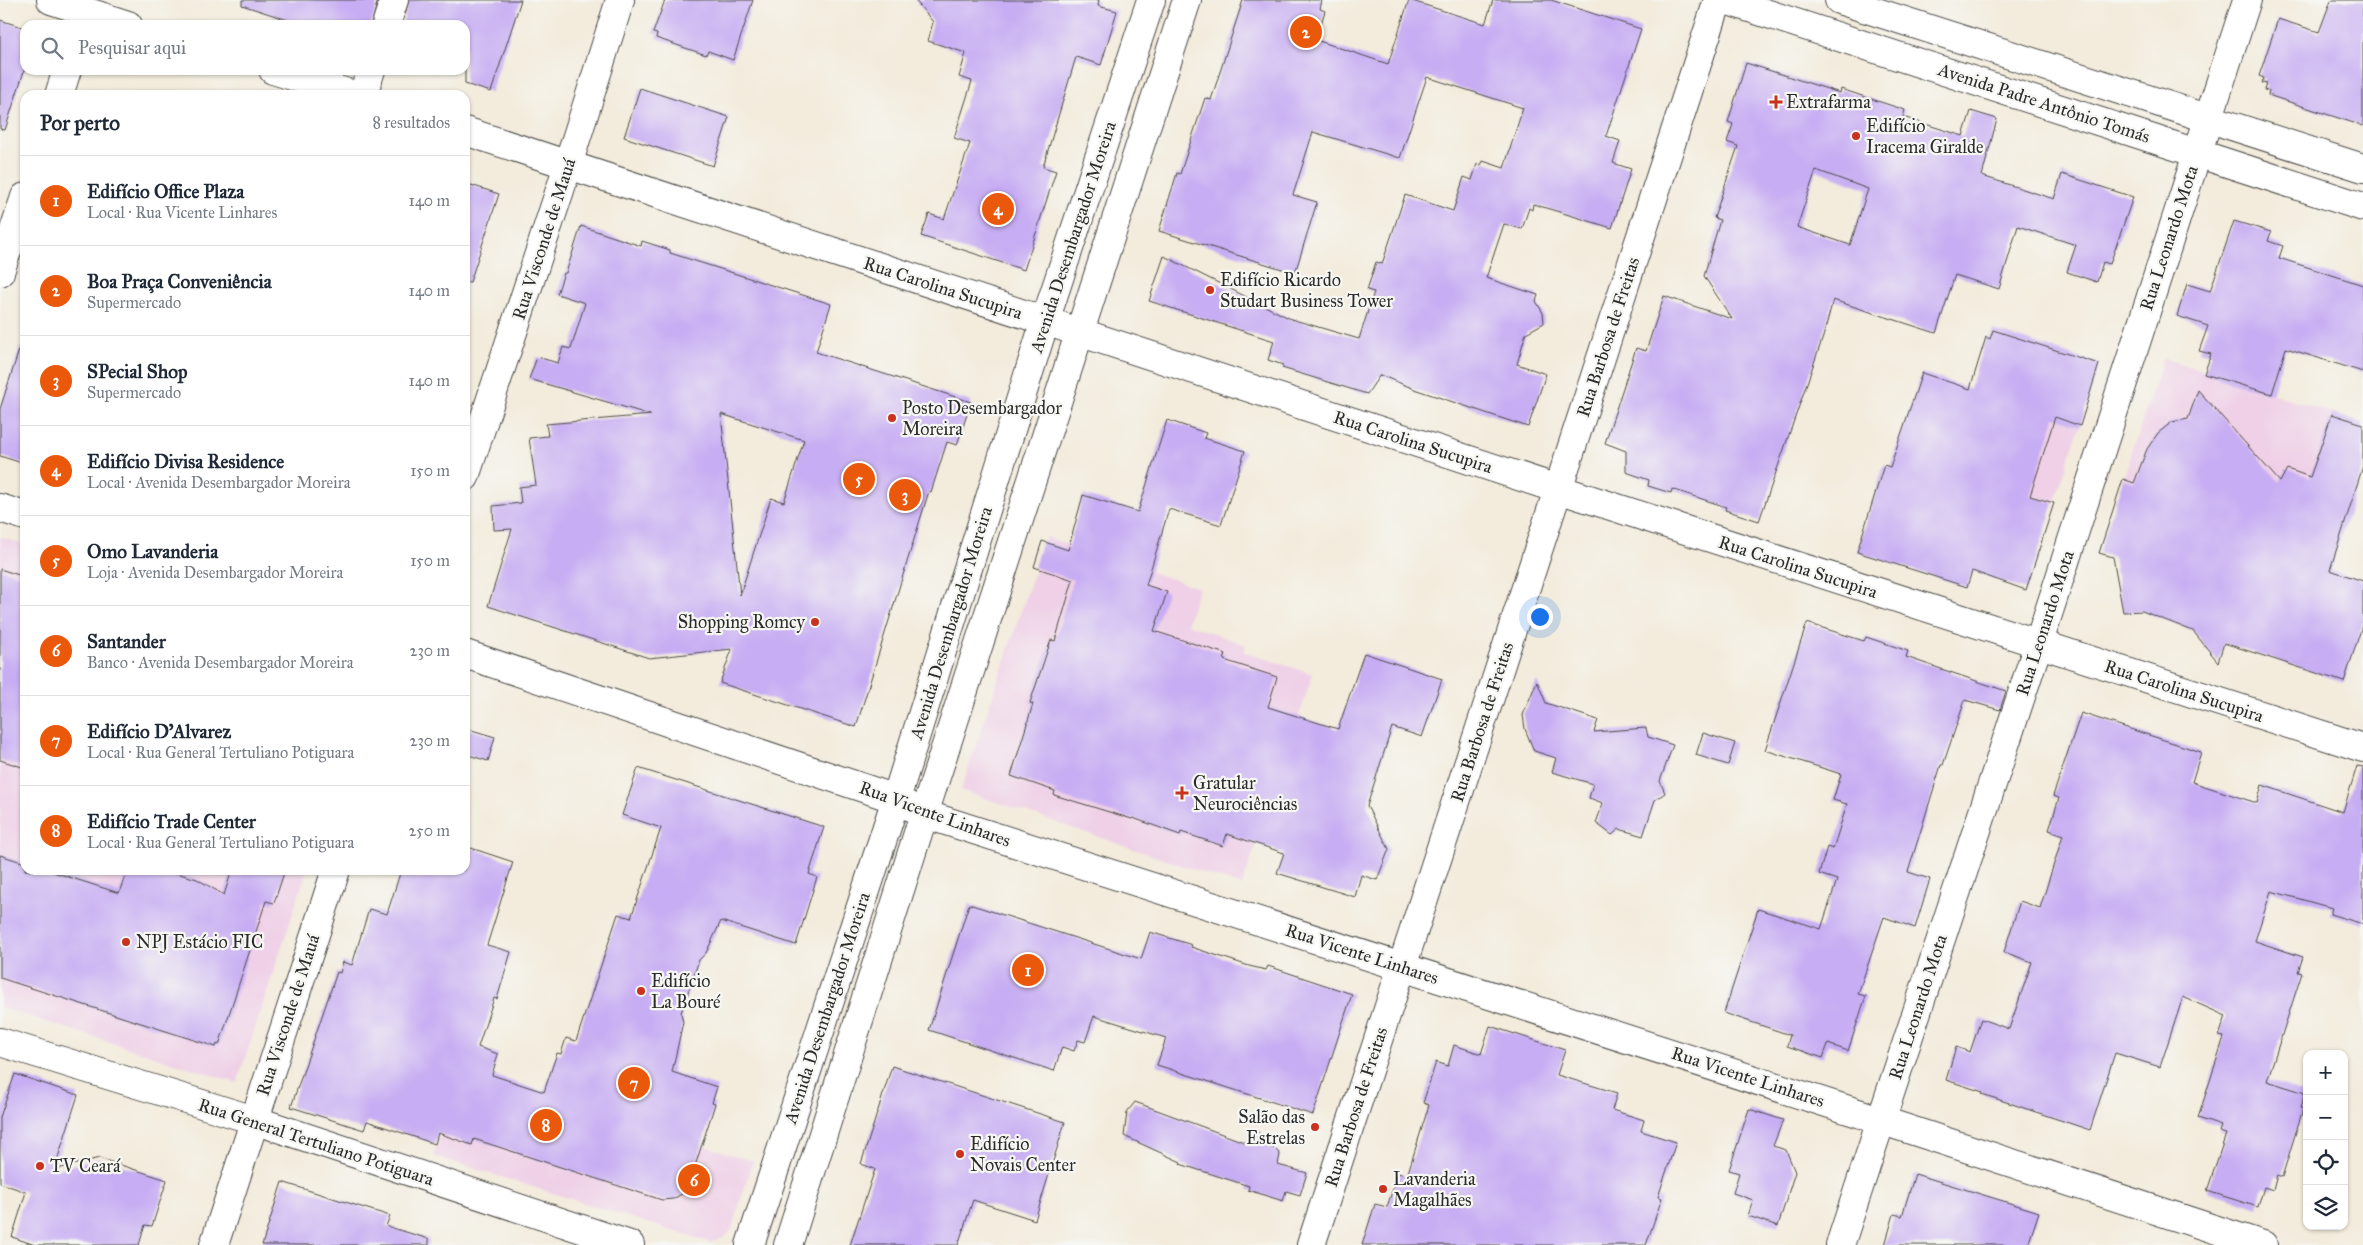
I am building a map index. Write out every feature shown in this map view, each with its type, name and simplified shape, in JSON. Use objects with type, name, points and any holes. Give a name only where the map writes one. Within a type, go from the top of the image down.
[{"type":"street","points":[[51,0],[112,20]]},
{"type":"street","points":[[388,20],[394,0]]},
{"type":"street","name":"Rua Visconde de Mauá","points":[[470,462],[568,165],[620,0]]},
{"type":"street","name":"Avenida Desembargador Moreira","points":[[750,1245],[896,799],[1045,321],[1151,0]]},
{"type":"street","name":"Avenida Desembargador Moreira","points":[[788,1245],[924,814],[1187,0]]},
{"type":"street","name":"Rua Barbosa de Freitas","points":[[1311,1245],[1718,0]]},
{"type":"street","name":"Avenida Padre Antônio Tomás","points":[[1725,0],[2363,207]]},
{"type":"street","name":"Avenida Padre Antônio Tomás","points":[[1839,0],[2209,117],[2363,168]]},
{"type":"street","name":"Rua Leonardo Mota","points":[[1840,1245],[2038,645],[2247,0]]},
{"type":"street","points":[[61,90],[65,75]]},
{"type":"street","points":[[289,75],[338,90]]},
{"type":"street","points":[[365,90],[369,75]]},
{"type":"street","name":"Rua Carolina Sucupira","points":[[470,133],[1558,489],[2363,748]]},
{"type":"street","points":[[0,272],[20,212]]},
{"type":"street","points":[[0,508],[20,514]]},
{"type":"street","name":"Rua Vicente Linhares","points":[[470,656],[896,799],[924,814],[1880,1120],[2263,1245]]},
{"type":"street","name":"Rua Visconde de Mauá","points":[[214,1245],[334,875]]},
{"type":"street","name":"Rua General Tertuliano Potiguara","points":[[0,1042],[254,1120],[630,1245]]},
{"type":"shaded area","points":[[2163,358],[2363,423],[2363,466],[2336,550],[2123,479]]},
{"type":"shaded area","points":[[1922,373],[2080,426],[2054,503],[1895,453]]},
{"type":"shaded area","points":[[0,537],[20,543],[20,875],[305,875],[237,1083],[0,1007]]},
{"type":"shaded area","points":[[1046,537],[1199,588],[1187,624],[1246,645],[1244,652],[1313,674],[1242,886],[961,790]]},
{"type":"shaded area","points":[[461,1071],[753,1161],[731,1231],[725,1237],[711,1243],[434,1156]]},
{"type":"building","points":[[242,0],[378,0],[372,20],[288,20],[242,5]]},
{"type":"building","points":[[409,0],[521,0],[491,92],[465,84],[465,75],[470,75],[470,20],[403,20]]},
{"type":"building","points":[[665,0],[753,0],[733,60],[708,51],[706,55],[656,38],[657,34],[653,33]]},
{"type":"building","points":[[915,0],[1099,0],[1098,6],[1117,11],[1101,65],[1076,57],[1043,167],[1056,171],[1024,270],[921,236],[929,214],[944,219],[970,143],[954,138],[972,81],[959,77],[966,53],[928,41],[933,22]]},
{"type":"building","points":[[1243,0],[1322,0],[1320,9],[1325,11],[1316,40],[1388,64],[1409,0],[1485,24],[1493,0],[1551,0],[1641,29],[1606,136],[1620,141],[1613,163],[1631,169],[1612,228],[1533,204],[1532,210],[1529,208],[1522,229],[1504,224],[1486,278],[1538,295],[1536,301],[1543,313],[1544,323],[1526,333],[1517,364],[1546,374],[1528,427],[1417,390],[1380,375],[1367,394],[1282,368],[1283,365],[1268,360],[1274,341],[1149,301],[1164,256],[1291,319],[1359,339],[1374,292],[1367,290],[1376,262],[1382,264],[1405,195],[1453,211],[1464,177],[1472,180],[1477,164],[1481,165],[1483,161],[1504,168],[1523,108],[1427,77],[1400,158],[1313,132],[1293,195],[1317,202],[1295,273],[1159,231],[1177,173],[1180,174],[1205,98],[1211,100]]},
{"type":"building","points":[[2331,0],[2363,0],[2363,126],[2268,95],[2269,91],[2265,90],[2267,84],[2262,83],[2264,78],[2259,76],[2278,19],[2319,32]]},
{"type":"building","points":[[0,20],[20,26],[20,75],[23,75],[5,130],[0,129]]},
{"type":"building","points":[[1746,63],[1840,93],[1841,89],[1905,110],[1903,117],[1963,136],[1971,111],[1997,119],[1982,176],[2054,199],[2062,174],[2133,197],[2110,264],[2103,262],[2097,282],[2067,272],[2076,245],[2018,226],[1999,289],[1955,275],[1936,333],[1833,300],[1823,337],[1759,521],[1725,510],[1726,507],[1672,489],[1671,493],[1648,486],[1649,480],[1626,472],[1626,451],[1605,443],[1636,348],[1646,351],[1664,296],[1732,319],[1704,276],[1720,220],[1714,218],[1738,146],[1727,142],[1733,124],[1728,122]],"holes":[[[1816,170],[1868,189],[1850,245],[1797,227]]]},
{"type":"building","points":[[640,88],[729,117],[713,166],[624,137]]},
{"type":"building","points":[[470,185],[499,194],[470,282]]},
{"type":"building","points":[[2234,221],[2271,232],[2268,241],[2283,246],[2279,258],[2363,285],[2363,372],[2286,348],[2272,394],[2204,374],[2211,354],[2199,351],[2208,326],[2177,316],[2187,284],[2210,291]]},
{"type":"building","points":[[581,226],[641,246],[642,241],[670,250],[670,253],[831,304],[816,352],[971,402],[957,445],[947,442],[931,492],[929,491],[856,727],[720,683],[732,649],[649,658],[488,606],[512,529],[494,530],[493,506],[521,503],[519,487],[536,485],[529,438],[548,436],[546,424],[651,415],[529,379],[537,357],[558,363],[563,347],[571,349],[585,303],[557,294],[564,273],[566,273]],"holes":[[[721,414],[804,440],[784,502],[771,498],[740,595]]]},
{"type":"building","points":[[1993,330],[2099,364],[2080,426],[2055,417],[2030,496],[2054,503],[2026,590],[1972,571],[1967,587],[1857,552],[1884,465],[1890,467],[1922,373],[1970,389],[1986,337],[1990,339]]},
{"type":"building","points":[[20,347],[20,462],[0,456],[0,409]]},
{"type":"building","points":[[2198,390],[2280,482],[2287,469],[2310,477],[2332,414],[2363,424],[2363,466],[2330,570],[2363,581],[2363,623],[2344,682],[2224,643],[2218,662],[2193,631],[2142,611],[2123,612],[2113,557],[2099,553],[2123,479],[2134,483],[2147,449],[2158,433],[2172,422],[2188,419]]},
{"type":"building","points":[[1167,420],[1206,433],[1204,438],[1245,451],[1221,525],[1169,509],[1146,585],[1167,592],[1154,631],[1226,654],[1224,660],[1277,677],[1268,707],[1338,729],[1364,653],[1442,679],[1422,737],[1392,727],[1367,806],[1389,849],[1377,880],[1361,875],[1355,897],[1277,873],[1284,853],[1227,834],[1223,846],[1181,832],[1180,835],[1133,818],[1054,795],[1055,791],[1011,776],[1033,704],[1030,703],[1051,640],[1055,641],[1073,580],[1034,567],[1042,541],[1068,550],[1083,495],[1138,512]]},
{"type":"building","points":[[0,569],[20,575],[20,766],[0,760]]},
{"type":"building","points":[[1807,623],[1864,641],[1866,637],[1908,651],[1906,657],[2006,691],[2000,710],[1965,700],[1943,765],[1941,765],[1908,872],[1930,879],[1915,928],[1884,917],[1858,994],[1866,996],[1848,1051],[1828,1044],[1823,1058],[1787,1046],[1790,1035],[1724,1013],[1758,909],[1821,929],[1837,880],[1819,874],[1827,847],[1833,849],[1847,804],[1833,800],[1841,774],[1765,750]]},
{"type":"building","points":[[1537,681],[1546,703],[1598,720],[1594,732],[1646,728],[1648,737],[1673,745],[1660,781],[1665,793],[1655,800],[1643,836],[1619,829],[1612,835],[1596,823],[1603,803],[1589,798],[1593,784],[1552,772],[1556,758],[1534,751],[1525,729],[1523,715]]},
{"type":"building","points":[[2081,713],[2201,752],[2192,782],[2257,803],[2262,785],[2343,812],[2357,766],[2363,767],[2363,924],[2330,914],[2332,908],[2271,891],[2255,941],[2303,957],[2298,972],[2302,973],[2267,1081],[2303,1092],[2300,1108],[2303,1109],[2282,1177],[2277,1175],[2273,1190],[2264,1187],[2258,1207],[2207,1191],[2226,1134],[2219,1132],[2221,1126],[2198,1118],[2224,1037],[2219,1036],[2226,1016],[2183,997],[2160,1067],[2115,1053],[2090,1130],[1946,1080],[1956,1047],[1970,1052],[1981,1019],[2009,1029],[2032,962],[2004,952],[2020,901],[2040,908],[2063,835],[2049,830],[2059,798],[2053,796]]},
{"type":"building","points":[[470,730],[495,737],[488,761],[470,756]]},
{"type":"building","points":[[1703,733],[1735,743],[1728,765],[1696,755]]},
{"type":"building","points":[[638,768],[824,827],[809,874],[817,877],[796,945],[721,921],[706,953],[699,960],[681,1013],[683,1022],[672,1072],[717,1087],[712,1103],[715,1104],[687,1191],[673,1199],[662,1200],[474,1139],[472,1145],[438,1133],[435,1144],[367,1121],[364,1130],[291,1107],[337,972],[340,973],[343,962],[352,965],[369,909],[387,914],[399,875],[470,875],[470,848],[513,862],[487,945],[511,952],[497,999],[494,998],[478,1047],[498,1054],[492,1075],[544,1092],[557,1053],[561,1054],[566,1038],[576,1041],[618,914],[631,918],[661,828],[622,815]]},
{"type":"building","points":[[0,855],[20,861],[20,875],[63,875],[119,893],[125,875],[183,875],[197,879],[224,895],[230,875],[283,875],[274,903],[266,901],[219,1045],[217,1044],[216,1047],[0,978]]},
{"type":"building","points":[[969,904],[1141,959],[1150,932],[1249,966],[1266,970],[1268,966],[1352,994],[1313,1115],[1157,1065],[1166,1038],[1094,1016],[1085,1042],[1078,1040],[1074,1051],[1062,1047],[1054,1071],[929,1030]]},
{"type":"building","points":[[1490,1026],[1565,1050],[1557,1075],[1617,1093],[1612,1110],[1644,1120],[1641,1131],[1676,1142],[1658,1197],[1662,1198],[1646,1245],[1362,1245],[1375,1204],[1387,1207],[1398,1173],[1407,1176],[1429,1105],[1423,1103],[1436,1062],[1448,1066],[1454,1045],[1481,1054]]},
{"type":"building","name":"Edifício Novais Center","points":[[892,1066],[1065,1122],[1035,1220],[973,1200],[958,1245],[850,1245],[875,1169],[861,1164]]},
{"type":"building","points":[[15,1074],[78,1095],[54,1170],[99,1158],[167,1180],[152,1226],[145,1225],[139,1245],[35,1245],[12,1237],[26,1192],[0,1183],[0,1117]]},
{"type":"building","points":[[1135,1102],[1252,1145],[1255,1129],[1280,1154],[1278,1165],[1307,1173],[1300,1195],[1286,1191],[1283,1201],[1248,1190],[1249,1186],[1180,1164],[1181,1162],[1124,1136],[1127,1112]]},
{"type":"building","points":[[1749,1109],[1783,1120],[1773,1146],[1786,1150],[1795,1172],[1778,1226],[1748,1216],[1753,1200],[1733,1193],[1739,1173],[1729,1170]]},
{"type":"building","points":[[1915,1174],[2039,1212],[2028,1245],[1885,1245],[1894,1214],[1902,1216]]},
{"type":"building","points":[[282,1182],[390,1216],[386,1226],[429,1239],[429,1245],[262,1245]]},
{"type":"place","name":"Boa Praça Conveniência","points":[[1306,32]]},
{"type":"place","name":"Extrafarma","points":[[1776,102]]},
{"type":"place","name":"Edifício Iracema Giralde","points":[[1856,136]]},
{"type":"place","name":"Edifício Divisa Residence","points":[[998,209]]},
{"type":"place","name":"Edifício Ricardo Studart Business Tower","points":[[1210,290]]},
{"type":"place","name":"Posto Desembargador Moreira","points":[[892,418]]},
{"type":"place","name":"Omo Lavanderia","points":[[859,479]]},
{"type":"place","name":"SPecial Shop","points":[[905,495]]},
{"type":"place","name":"Shopping Romcy","points":[[815,622]]},
{"type":"place","name":"Gratular Neurociências","points":[[1182,793]]},
{"type":"place","name":"NPJ Estácio FIC","points":[[126,942]]},
{"type":"place","name":"Edifício Office Plaza","points":[[1028,970]]},
{"type":"place","name":"Edifício La Bouré","points":[[641,991]]},
{"type":"place","name":"Edifício D'Alvarez","points":[[634,1083]]},
{"type":"place","name":"Edifício Trade Center","points":[[546,1125]]},
{"type":"place","name":"Salão das Estrelas","points":[[1315,1127]]},
{"type":"place","name":"Edifício Novais Center","points":[[960,1154]]},
{"type":"place","name":"TV Ceará","points":[[40,1166]]},
{"type":"place","name":"Santander","points":[[694,1180]]},
{"type":"place","name":"Lavanderia Magalhães","points":[[1383,1189]]}]
